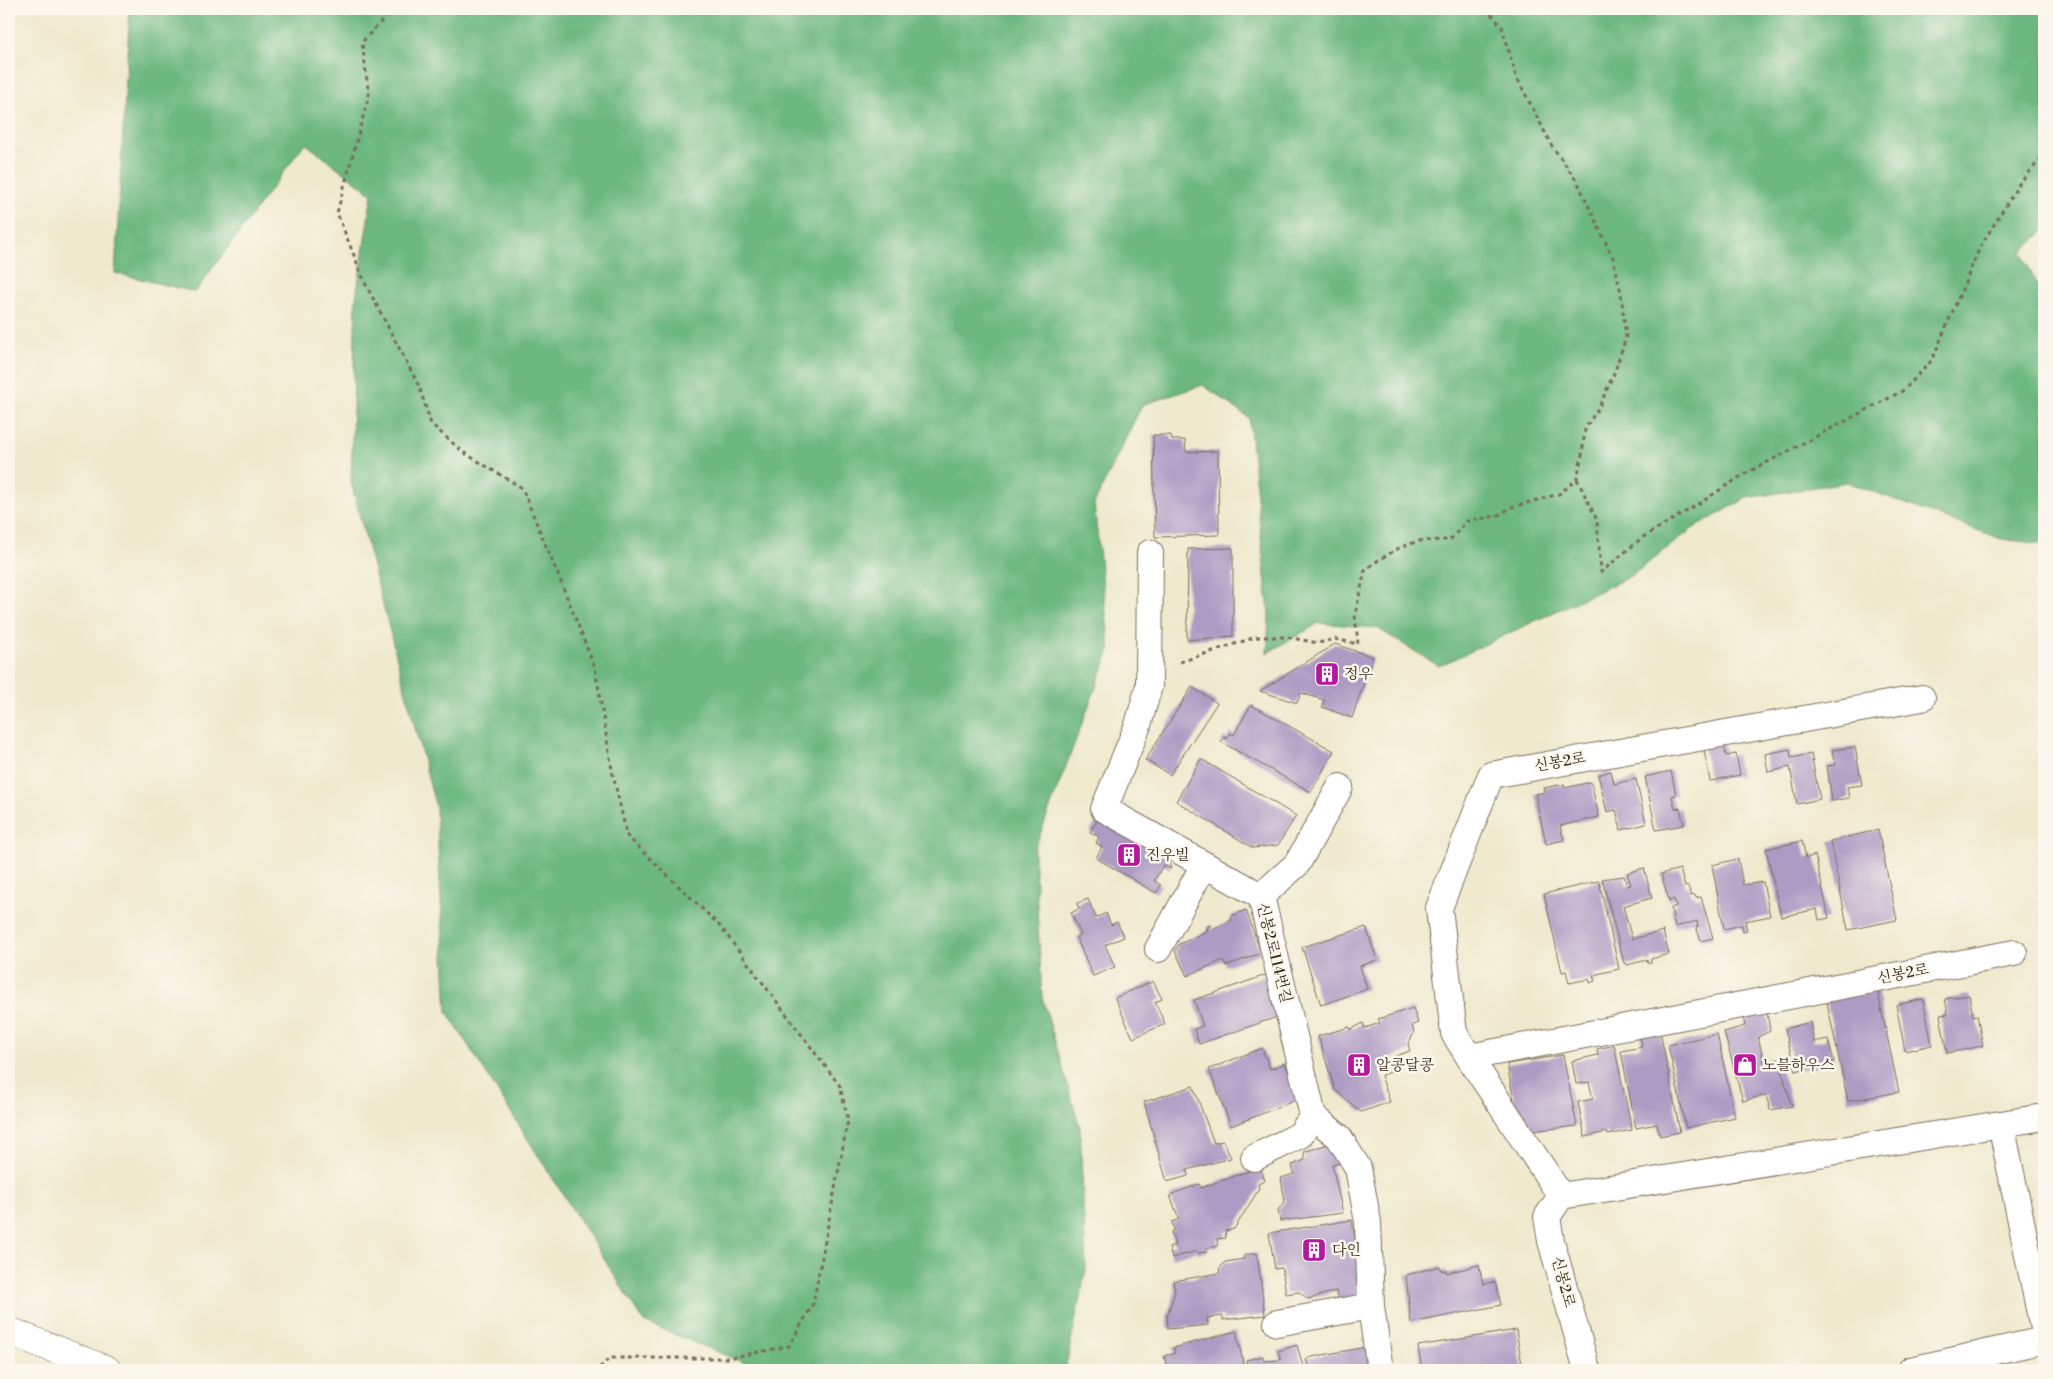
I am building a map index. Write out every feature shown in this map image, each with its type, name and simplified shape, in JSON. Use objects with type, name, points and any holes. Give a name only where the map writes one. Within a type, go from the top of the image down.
[{"type":"street","name":"신봉2로114번길","points":[[1150,553],[1149,686],[1138,726],[1104,809],[1261,896],[1313,1116]]},
{"type":"street","name":"신봉2로","points":[[1587,1370],[1551,1241],[1547,1217],[1561,1196],[1454,1032],[1438,908],[1491,775],[1922,698]]},
{"type":"street","points":[[1261,896],[1297,864],[1340,787]]},
{"type":"street","points":[[1158,948],[1204,865]]},
{"type":"street","name":"신봉2로","points":[[1469,1057],[2014,953]]},
{"type":"street","points":[[1254,1158],[1300,1135],[1313,1116],[1339,1138],[1358,1168],[1368,1222],[1371,1306],[1380,1370]]},
{"type":"street","points":[[1561,1196],[2044,1117]]},
{"type":"street","points":[[2001,1124],[2044,1334]]},
{"type":"street","points":[[1277,1323],[1371,1306]]},
{"type":"street","points":[[9,1331],[107,1370]]},
{"type":"street","points":[[1911,1370],[2044,1340]]},
{"type":"path","points":[[393,9],[362,42],[369,95],[337,213],[365,283],[419,386],[431,424],[463,452],[522,488],[595,668],[612,770],[627,836],[720,926],[840,1086],[848,1120],[814,1304],[789,1346],[728,1358],[610,1358],[597,1370]]},
{"type":"path","points":[[1487,9],[1502,27],[1516,76],[1552,146],[1577,181],[1606,242],[1613,258],[1621,293],[1626,337],[1615,371],[1600,405],[1585,428],[1577,479],[1597,520],[1601,572],[1643,537],[1743,475],[1904,390],[1932,360],[1980,247],[2020,184],[2044,155]]},
{"type":"path","points":[[1149,668],[1184,662],[1241,640],[1256,637],[1287,637],[1318,643],[1335,639],[1358,644],[1355,615],[1365,570],[1399,548],[1418,541],[1450,540],[1467,521],[1497,516],[1512,507],[1559,494],[1577,479]]},
{"type":"green space","points":[[130,9],[2044,9],[2044,231],[2021,252],[2044,297],[2044,544],[2001,539],[1847,482],[1747,498],[1692,529],[1631,576],[1439,666],[1377,628],[1319,623],[1267,653],[1269,615],[1249,418],[1203,385],[1142,405],[1094,504],[1110,650],[1034,850],[1042,997],[1080,1128],[1086,1269],[1065,1370],[762,1370],[644,1322],[447,1012],[436,808],[351,482],[356,298],[372,194],[305,143],[195,292],[115,273]]},
{"type":"building","points":[[1153,435],[1171,435],[1172,440],[1185,440],[1186,452],[1218,451],[1219,535],[1155,537]]},
{"type":"building","points":[[1233,548],[1233,636],[1187,640],[1188,549]]},
{"type":"building","name":"정우","points":[[1335,644],[1373,657],[1352,718],[1322,707],[1324,700],[1301,693],[1297,703],[1260,691]]},
{"type":"building","points":[[1192,687],[1217,703],[1170,775],[1145,760]]},
{"type":"building","points":[[1251,705],[1334,751],[1311,792],[1221,742],[1224,737],[1227,739],[1230,733],[1234,735]]},
{"type":"building","points":[[1723,741],[1726,756],[1736,754],[1740,775],[1710,781],[1703,745]]},
{"type":"building","points":[[1855,747],[1862,785],[1847,787],[1849,798],[1832,801],[1827,766],[1835,765],[1832,750]]},
{"type":"building","points":[[1790,749],[1791,758],[1811,754],[1820,799],[1797,804],[1790,767],[1768,772],[1765,754]]},
{"type":"building","points":[[1201,759],[1296,816],[1278,845],[1253,848],[1176,801]]},
{"type":"building","points":[[1611,771],[1614,784],[1636,779],[1646,824],[1621,830],[1616,810],[1607,812],[1598,775]]},
{"type":"building","points":[[1671,771],[1676,795],[1672,796],[1675,809],[1680,808],[1684,825],[1656,830],[1645,777]]},
{"type":"building","points":[[1591,782],[1599,817],[1560,826],[1564,840],[1546,844],[1535,794],[1545,792],[1544,788],[1564,784],[1565,788]]},
{"type":"building","name":"진우빌","points":[[1098,819],[1166,852],[1171,869],[1163,865],[1154,881],[1161,885],[1156,893],[1096,858],[1102,847],[1096,843],[1099,837],[1090,832]]},
{"type":"building","points":[[1878,830],[1897,920],[1848,930],[1830,841]]},
{"type":"building","points":[[1802,841],[1806,858],[1815,855],[1829,918],[1819,920],[1817,909],[1781,917],[1766,849]]},
{"type":"building","points":[[1738,859],[1743,885],[1763,882],[1770,916],[1745,921],[1747,931],[1743,932],[1742,925],[1724,929],[1712,865]]},
{"type":"building","points":[[1644,868],[1652,898],[1623,906],[1632,939],[1663,931],[1669,954],[1651,959],[1651,962],[1648,963],[1647,960],[1627,965],[1624,963],[1602,879],[1624,876],[1627,886],[1631,885],[1627,873]]},
{"type":"building","points":[[1680,869],[1685,887],[1688,886],[1691,896],[1701,897],[1713,938],[1701,941],[1696,927],[1698,926],[1697,921],[1675,927],[1671,908],[1676,906],[1674,899],[1669,901],[1661,874]]},
{"type":"building","points":[[1599,881],[1619,969],[1593,975],[1595,981],[1590,983],[1589,979],[1569,983],[1566,971],[1562,972],[1544,894]]},
{"type":"building","points":[[1088,899],[1096,918],[1106,913],[1111,925],[1117,922],[1124,937],[1105,945],[1115,967],[1093,976],[1076,937],[1081,935],[1071,913],[1079,909],[1077,903]]},
{"type":"building","points":[[1246,910],[1261,953],[1226,966],[1223,960],[1187,976],[1175,951],[1179,944],[1207,931],[1208,926],[1211,925],[1212,930],[1232,920],[1231,916]]},
{"type":"building","points":[[1366,927],[1377,960],[1360,966],[1367,989],[1321,1005],[1302,947]]},
{"type":"building","points":[[1269,974],[1278,1002],[1272,1004],[1277,1017],[1199,1044],[1194,1029],[1203,1026],[1194,1000]]},
{"type":"building","points":[[1153,981],[1162,999],[1155,1002],[1165,1024],[1133,1038],[1115,998]]},
{"type":"building","points":[[1877,989],[1899,1092],[1848,1101],[1826,998]]},
{"type":"building","points":[[1969,995],[1973,1016],[1977,1015],[1983,1046],[1947,1053],[1940,1015],[1948,1014],[1945,999]]},
{"type":"building","points":[[1923,999],[1932,1045],[1905,1051],[1896,1005]]},
{"type":"building","points":[[1766,1006],[1770,1031],[1758,1037],[1764,1062],[1778,1059],[1792,1106],[1770,1110],[1766,1095],[1743,1101],[1724,1032],[1745,1026],[1743,1013]]},
{"type":"building","name":"알콩달콩","points":[[1413,1008],[1418,1023],[1412,1025],[1414,1033],[1408,1044],[1410,1051],[1390,1058],[1394,1071],[1381,1075],[1390,1102],[1361,1112],[1335,1090],[1318,1036],[1350,1027],[1350,1030],[1363,1023],[1365,1028],[1380,1023],[1378,1019]]},
{"type":"building","points":[[1810,1022],[1814,1042],[1828,1039],[1834,1062],[1795,1071],[1785,1029]]},
{"type":"building","points":[[1659,1026],[1680,1132],[1660,1136],[1657,1124],[1636,1128],[1621,1051],[1642,1047],[1639,1030]]},
{"type":"building","points":[[1717,1034],[1735,1117],[1686,1128],[1668,1045]]},
{"type":"building","points":[[1614,1045],[1632,1130],[1608,1135],[1607,1132],[1585,1137],[1578,1102],[1593,1099],[1589,1082],[1576,1084],[1572,1061],[1598,1055],[1597,1049]]},
{"type":"building","points":[[1262,1048],[1270,1069],[1285,1063],[1299,1099],[1231,1126],[1209,1069]]},
{"type":"building","points":[[1563,1055],[1577,1126],[1520,1132],[1507,1064]]},
{"type":"building","points":[[1193,1086],[1214,1143],[1223,1141],[1231,1158],[1187,1170],[1188,1176],[1167,1182],[1144,1102]]},
{"type":"building","points":[[1337,1141],[1341,1163],[1332,1165],[1343,1213],[1280,1221],[1278,1210],[1285,1202],[1281,1178],[1294,1174],[1292,1165],[1305,1160],[1304,1152]]},
{"type":"building","points":[[1260,1167],[1265,1181],[1258,1184],[1259,1189],[1234,1229],[1225,1231],[1226,1238],[1217,1239],[1218,1246],[1207,1248],[1207,1252],[1198,1253],[1197,1251],[1172,1258],[1169,1247],[1175,1245],[1171,1232],[1174,1230],[1172,1222],[1179,1219],[1170,1195],[1199,1184],[1201,1188]]},
{"type":"building","name":"다인","points":[[1352,1220],[1362,1285],[1356,1296],[1338,1300],[1336,1291],[1308,1299],[1299,1292],[1286,1294],[1282,1268],[1275,1269],[1269,1233]]},
{"type":"building","points":[[1257,1253],[1265,1315],[1223,1320],[1223,1316],[1207,1318],[1208,1325],[1168,1329],[1167,1316],[1175,1292],[1173,1281],[1220,1273],[1219,1269],[1225,1262],[1244,1259],[1244,1255]]},
{"type":"building","points":[[1479,1265],[1483,1284],[1495,1282],[1501,1305],[1411,1323],[1406,1275],[1440,1266],[1442,1271],[1446,1270],[1447,1273]]},
{"type":"building","points":[[1516,1330],[1523,1370],[1422,1370],[1418,1346]]},
{"type":"building","points":[[1236,1331],[1245,1370],[1168,1370],[1164,1356],[1175,1353],[1173,1348]]},
{"type":"building","points":[[1297,1345],[1304,1370],[1248,1370],[1246,1360],[1263,1356],[1264,1361],[1281,1360],[1278,1351]]},
{"type":"building","points":[[1372,1346],[1377,1370],[1309,1370],[1306,1358]]},
{"type":"place","name":"정우","points":[[1327,674]]},
{"type":"place","name":"진우빌","points":[[1129,855]]},
{"type":"place","name":"알콩달콩","points":[[1359,1065]]},
{"type":"place","name":"노블하우스","points":[[1745,1065]]},
{"type":"place","name":"다인","points":[[1314,1250]]}]
